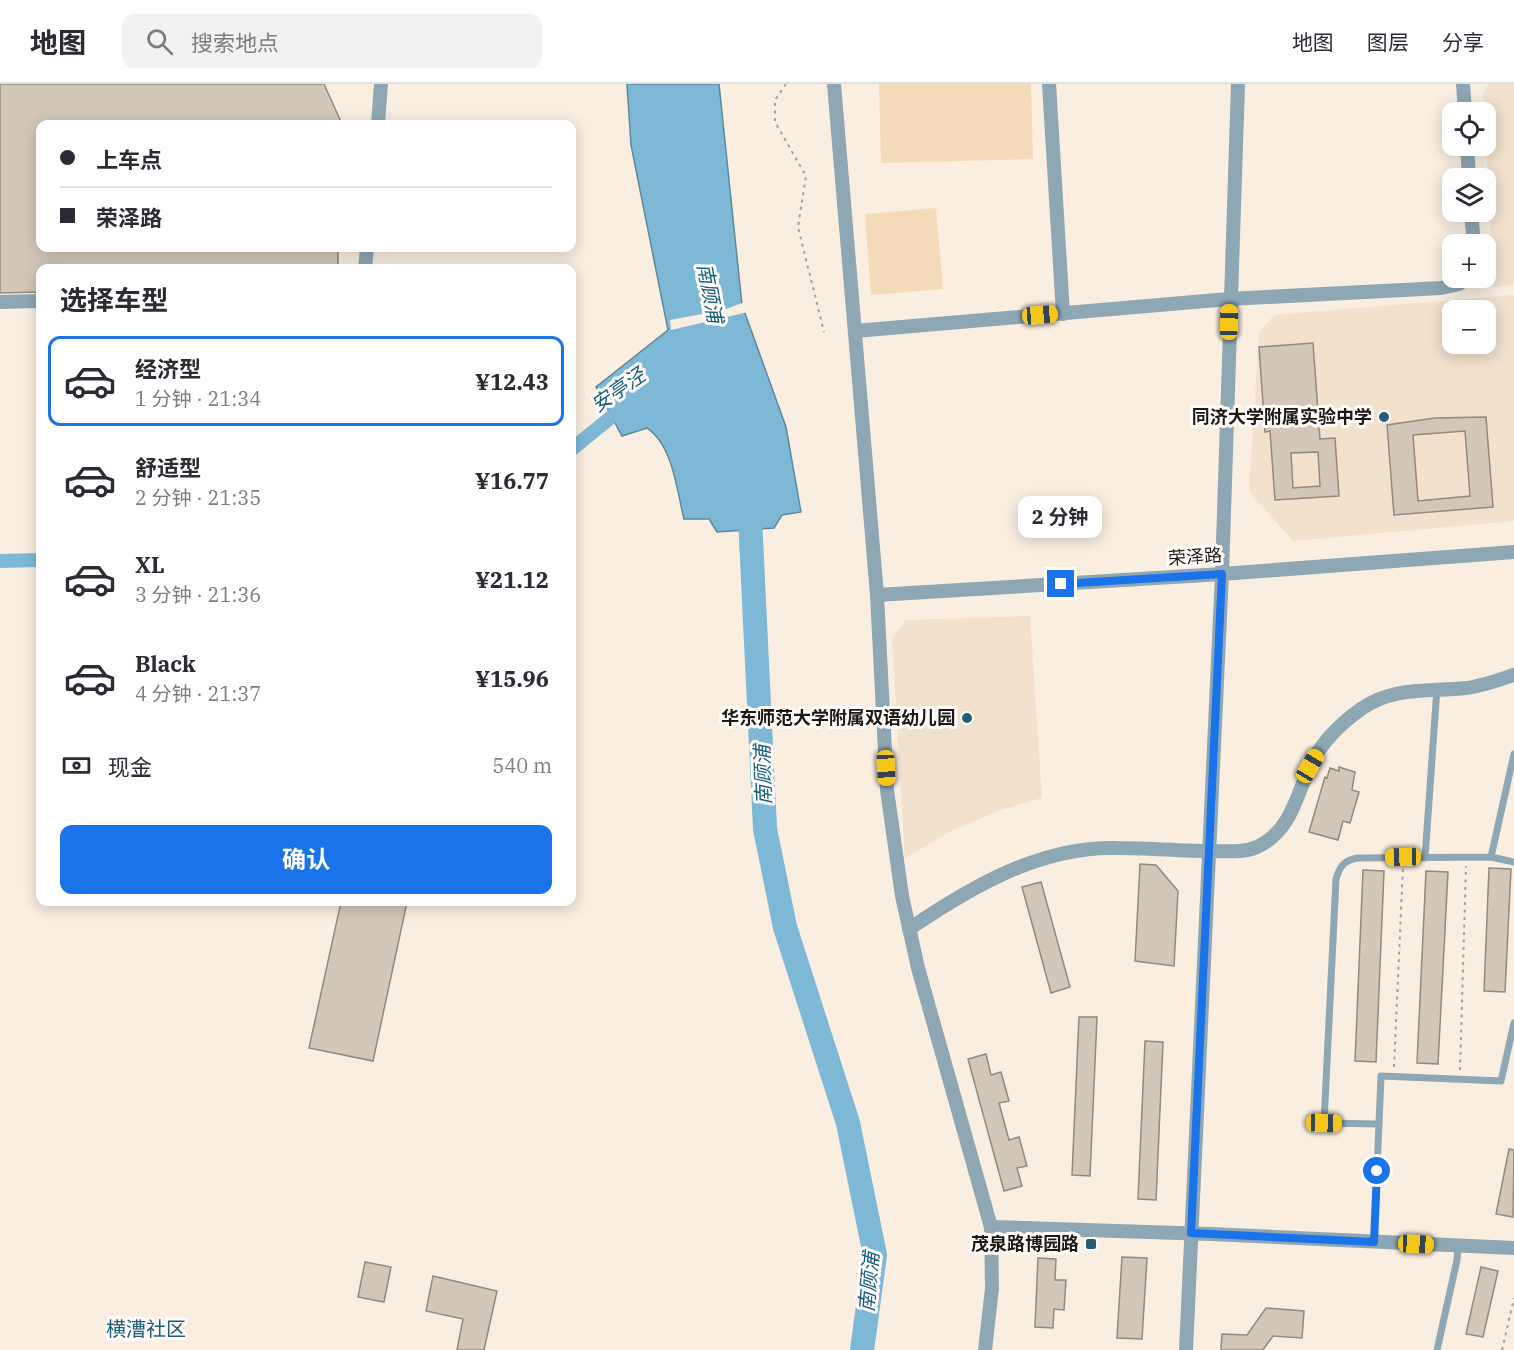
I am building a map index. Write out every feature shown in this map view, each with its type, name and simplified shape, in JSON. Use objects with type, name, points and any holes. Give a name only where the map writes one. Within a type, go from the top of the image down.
[{"type":"street","points":[[378,120],[381,84]]},
{"type":"street","points":[[834,84],[877,595],[887,790],[909,929],[991,1227],[992,1288],[985,1350]]},
{"type":"street","points":[[1049,84],[1064,314]]},
{"type":"street","points":[[1186,1350],[1222,574],[1229,299],[1238,84]]},
{"type":"street","points":[[1463,84],[1464,102]]},
{"type":"street","points":[[855,331],[1229,299],[1442,288]]},
{"type":"street","points":[[0,302],[36,301]]},
{"type":"street","name":"荣泽路","points":[[877,595],[1222,574],[1514,552]]},
{"type":"street","points":[[909,929],[943,906],[999,875],[1074,849],[1119,848],[1178,852],[1242,851],[1257,847],[1277,833],[1293,813],[1310,766],[1322,745],[1363,708],[1389,694],[1437,688],[1466,688],[1514,675]]},
{"type":"street","points":[[991,1227],[1191,1233],[1514,1248]]},
{"type":"lane","points":[[1425,858],[1437,688]]},
{"type":"lane","points":[[1491,857],[1514,754]]},
{"type":"lane","points":[[1379,1124],[1324,1123],[1336,879],[1340,867],[1347,860],[1403,857],[1491,857],[1514,862]]},
{"type":"lane","points":[[1374,1242],[1381,1076],[1501,1081],[1514,1023]]},
{"type":"lane","points":[[1437,1350],[1458,1246]]},
{"type":"path","points":[[786,84],[774,100],[776,125],[806,176],[798,227],[824,332]]},
{"type":"path","points":[[1394,1077],[1403,857]]},
{"type":"path","points":[[1460,1079],[1466,858]]},
{"type":"path","points":[[1502,1350],[1514,1298]]},
{"type":"shaded area","points":[[879,84],[1031,84],[1033,159],[881,163]]},
{"type":"shaded area","points":[[1489,84],[1514,84],[1514,285],[1496,287],[1496,234],[1491,234],[1490,222],[1496,222],[1496,168],[1487,168],[1487,156],[1496,156],[1496,102],[1484,102],[1483,92]]},
{"type":"shaded area","points":[[936,208],[943,289],[871,295],[865,214]]},
{"type":"shaded area","name":"同济大学附属实验中学","points":[[1514,295],[1514,521],[1293,541],[1249,491],[1259,333],[1274,315],[1442,301],[1442,354],[1496,354],[1496,300],[1454,300]]},
{"type":"shaded area","name":"华东师范大学附属双语幼儿园","points":[[1030,616],[1042,798],[1001,810],[955,829],[905,858],[892,639],[906,620]]},
{"type":"water","points":[[627,84],[719,84],[742,305],[786,427],[801,512],[782,515],[774,528],[717,532],[709,519],[684,519],[673,469],[663,445],[647,428],[622,436],[596,387],[668,330],[631,145]]},
{"type":"pier","points":[[745,302],[748,312],[671,330],[670,320],[723,310]]},
{"type":"building","points":[[0,84],[324,84],[340,120],[36,120],[36,252],[338,252],[338,264],[36,264],[36,292],[0,293]]},
{"type":"building","points":[[1313,343],[1320,439],[1335,438],[1339,496],[1275,500],[1270,431],[1265,432],[1259,347]],"holes":[[[1318,452],[1320,486],[1293,488],[1291,453]]]},
{"type":"building","points":[[1486,417],[1493,507],[1394,515],[1387,425],[1435,418]],"holes":[[[1465,431],[1470,496],[1418,501],[1413,435]]]},
{"type":"building","points":[[1339,767],[1355,772],[1352,790],[1359,792],[1350,823],[1343,821],[1338,840],[1309,832],[1325,777],[1327,778],[1330,768],[1339,771]]},
{"type":"building","points":[[1140,864],[1156,865],[1178,891],[1174,966],[1135,961]]},
{"type":"building","points":[[1489,868],[1511,869],[1505,992],[1484,991]]},
{"type":"building","points":[[1363,870],[1384,871],[1376,1062],[1355,1061]]},
{"type":"building","points":[[1426,871],[1448,872],[1438,1064],[1417,1063]]},
{"type":"building","points":[[1041,882],[1070,987],[1051,993],[1022,887]]},
{"type":"building","points":[[340,906],[406,906],[373,1061],[309,1048]]},
{"type":"building","points":[[1079,1017],[1097,1017],[1090,1176],[1072,1175]]},
{"type":"building","points":[[1145,1041],[1163,1042],[1156,1200],[1138,1199]]},
{"type":"building","points":[[986,1054],[991,1075],[1001,1072],[1009,1101],[999,1103],[1009,1140],[1019,1137],[1027,1166],[1017,1168],[1022,1186],[1004,1191],[968,1059]]},
{"type":"building","points":[[1509,1149],[1514,1150],[1513,1217],[1496,1214]]},
{"type":"building","points":[[1122,1257],[1147,1258],[1142,1339],[1117,1338]]},
{"type":"building","points":[[1038,1258],[1056,1259],[1055,1280],[1066,1280],[1064,1310],[1054,1309],[1053,1328],[1035,1327]]},
{"type":"building","points":[[365,1262],[391,1267],[384,1302],[358,1297]]},
{"type":"building","points":[[1481,1267],[1498,1271],[1483,1337],[1466,1334]]},
{"type":"building","points":[[433,1276],[497,1291],[484,1350],[457,1350],[463,1319],[426,1311]]},
{"type":"building","points":[[1266,1308],[1304,1311],[1302,1338],[1273,1336],[1263,1350],[1221,1350],[1222,1334],[1247,1335]]},
{"type":"waterway","name":"安亭泾","points":[[576,446],[626,405]]},
{"type":"waterway","name":"南顾浦","points":[[749,497],[765,829],[785,927],[848,1123],[875,1255],[862,1350]]},
{"type":"waterway","name":"安亭泾","points":[[0,561],[36,560]]},
{"type":"place","name":"同济大学附属实验中学","points":[[1384,417]]},
{"type":"place","name":"华东师范大学附属双语幼儿园","points":[[967,718]]},
{"type":"place","name":"茂泉路博园路","points":[[1091,1244]]},
{"type":"district","name":"横漕社区","points":[[146,1329]]},
{"type":"route","points":[[1061,584],[1222,574],[1191,1233],[1374,1242],[1377,1171]]}]
